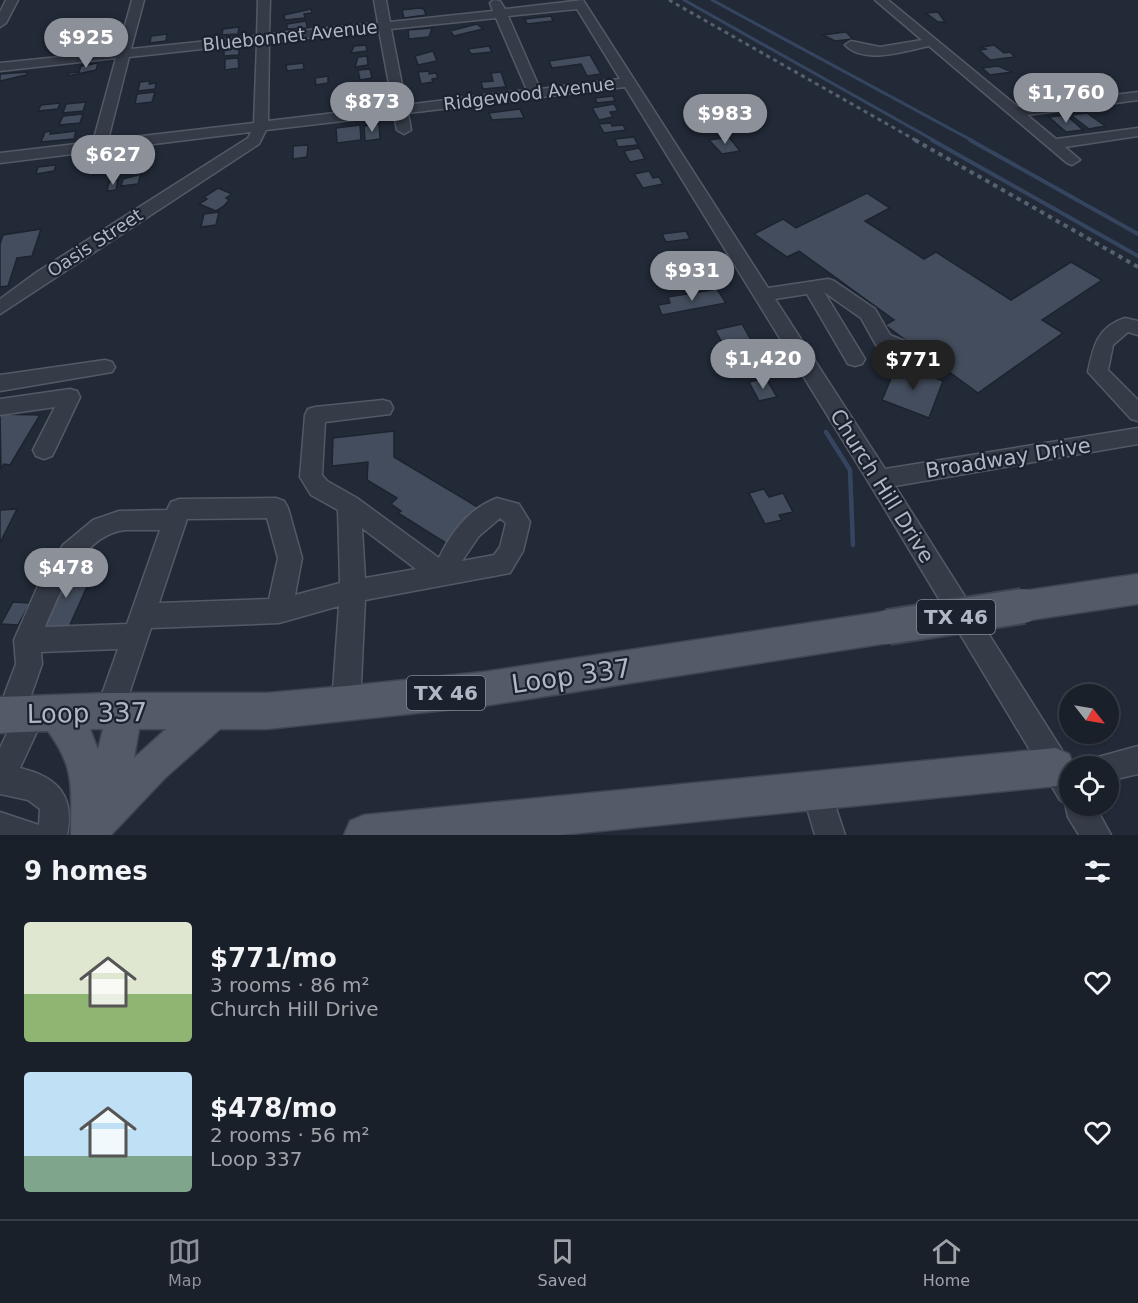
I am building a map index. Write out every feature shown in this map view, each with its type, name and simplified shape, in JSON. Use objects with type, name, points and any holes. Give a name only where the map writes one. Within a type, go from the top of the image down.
[{"type":"main road","name":"Loop 337","points":[[24,714],[117,711],[267,711],[483,689],[1138,589]]},
{"type":"main road","points":[[98,829],[152,765],[214,710]]},
{"type":"main road","points":[[98,829],[117,711]]},
{"type":"main road","points":[[24,714],[76,739],[89,773],[98,829]]},
{"type":"main road","points":[[364,835],[555,826],[817,791],[1059,778]]},
{"type":"street","points":[[0,23],[12,0]]},
{"type":"street","points":[[99,146],[138,0]]},
{"type":"street","points":[[261,126],[264,0]]},
{"type":"street","points":[[380,0],[404,130]]},
{"type":"street","points":[[495,0],[535,93]]},
{"type":"street","points":[[881,0],[1072,160]]},
{"type":"street","name":"Bluebonnet Avenue","points":[[0,67],[501,14],[579,2]]},
{"type":"street","name":"Church Hill Drive","points":[[579,2],[1059,770]]},
{"type":"street","points":[[851,45],[860,50],[880,51],[932,42]]},
{"type":"street","name":"Ridgewood Avenue","points":[[0,158],[629,82]]},
{"type":"street","points":[[1015,112],[1138,96]]},
{"type":"street","name":"Oasis Street","points":[[0,308],[43,276],[248,146],[259,135],[261,126]]},
{"type":"street","points":[[1052,144],[1138,132]]},
{"type":"street","points":[[763,295],[828,285],[867,314],[883,340],[912,352]]},
{"type":"street","points":[[812,287],[855,359]]},
{"type":"street","points":[[1138,328],[1125,326],[1104,342],[1098,372],[1138,413]]},
{"type":"street","points":[[0,383],[105,367]]},
{"type":"street","points":[[0,407],[70,397],[44,450]]},
{"type":"street","points":[[27,640],[279,611],[353,591],[445,576],[349,505],[319,488],[311,477],[315,415],[383,408]]},
{"type":"street","name":"Broadway Drive","points":[[879,479],[1138,436]]},
{"type":"street","points":[[346,704],[353,591],[349,505]]},
{"type":"street","points":[[117,711],[137,626],[179,509],[276,508],[290,558],[279,611]]},
{"type":"street","points":[[52,835],[56,817],[53,800],[34,785],[0,779],[24,714],[29,664],[27,640],[63,563],[95,533],[118,522],[175,520]]},
{"type":"street","points":[[1119,764],[1138,760]]},
{"type":"street","points":[[817,791],[830,835]]},
{"type":"street","points":[[1085,816],[1096,835]]},
{"type":"street","points":[[0,827],[28,835]]},
{"type":"building","points":[[311,9],[312,13],[304,14],[305,18],[285,20],[284,15]]},
{"type":"building","points":[[424,9],[426,15],[404,18],[402,10]]},
{"type":"building","points":[[938,12],[945,22],[938,22],[926,13]]},
{"type":"building","points":[[551,16],[553,21],[527,24],[525,19]]},
{"type":"building","points":[[306,21],[307,28],[287,29],[287,24]]},
{"type":"building","points":[[477,24],[483,29],[454,36],[450,31]]},
{"type":"building","points":[[239,27],[238,34],[222,35],[223,29]]},
{"type":"building","points":[[432,28],[429,37],[409,39],[408,30]]},
{"type":"building","points":[[846,32],[853,39],[835,41],[823,35]]},
{"type":"building","points":[[167,34],[166,41],[150,43],[151,36]]},
{"type":"building","points":[[66,41],[63,50],[50,51],[54,42]]},
{"type":"building","points":[[366,45],[367,51],[351,53],[354,46]]},
{"type":"building","points":[[994,45],[1004,53],[1010,52],[1015,57],[990,60],[979,50],[986,49],[982,47]]},
{"type":"building","points":[[489,46],[492,52],[471,54],[468,49]]},
{"type":"building","points":[[239,48],[239,55],[224,56],[224,49]]},
{"type":"building","points":[[433,51],[437,61],[418,65],[415,56]]},
{"type":"building","points":[[590,55],[601,74],[587,76],[581,64],[552,68],[549,61]]},
{"type":"building","points":[[367,56],[368,65],[355,67],[358,57]]},
{"type":"building","points":[[238,58],[239,68],[225,70],[225,59]]},
{"type":"building","points":[[98,63],[96,70],[68,76],[69,73],[79,72],[81,66]]},
{"type":"building","points":[[303,63],[304,69],[287,71],[286,65]]},
{"type":"building","points":[[998,66],[1012,72],[990,75],[982,68]]},
{"type":"building","points":[[370,69],[372,78],[360,80],[358,70]]},
{"type":"building","points":[[429,71],[429,74],[436,73],[438,78],[432,79],[433,82],[421,84],[418,72]]},
{"type":"building","points":[[28,72],[26,75],[0,81],[0,74]]},
{"type":"building","points":[[501,72],[506,87],[483,89],[481,82],[493,81],[491,73]]},
{"type":"building","points":[[328,76],[328,83],[316,85],[315,78]]},
{"type":"building","points":[[150,81],[149,84],[156,83],[155,89],[138,91],[140,82]]},
{"type":"building","points":[[155,92],[152,102],[135,104],[137,94]]},
{"type":"building","points":[[613,96],[615,101],[597,103],[595,98]]},
{"type":"building","points":[[86,102],[83,111],[63,113],[66,104]]},
{"type":"building","points":[[60,103],[58,109],[38,111],[41,105]]},
{"type":"building","points":[[614,104],[618,111],[610,112],[613,117],[599,120],[592,108]]},
{"type":"building","points":[[520,109],[524,118],[492,120],[489,113]]},
{"type":"building","points":[[1087,113],[1105,126],[1089,129],[1071,115]]},
{"type":"building","points":[[83,114],[80,123],[59,125],[63,116]]},
{"type":"building","points":[[1066,115],[1083,130],[1066,132],[1049,117]]},
{"type":"building","points":[[611,123],[612,126],[623,125],[626,130],[604,133],[599,124]]},
{"type":"building","points":[[379,124],[380,139],[365,141],[364,126]]},
{"type":"building","points":[[360,125],[361,140],[337,143],[336,128]]},
{"type":"building","points":[[51,131],[50,134],[76,131],[74,139],[41,142],[45,132]]},
{"type":"building","points":[[634,137],[638,145],[618,147],[615,139]]},
{"type":"building","points":[[729,137],[740,151],[722,154],[709,140]]},
{"type":"building","points":[[308,145],[307,157],[293,159],[293,146]]},
{"type":"building","points":[[639,148],[645,159],[630,162],[624,151]]},
{"type":"building","points":[[147,154],[144,169],[126,171],[129,156]]},
{"type":"building","points":[[120,157],[115,172],[93,175],[98,159]]},
{"type":"building","points":[[56,165],[54,171],[36,174],[38,167]]},
{"type":"building","points":[[649,171],[653,178],[659,177],[663,184],[643,188],[634,174]]},
{"type":"building","points":[[141,174],[138,184],[121,186],[123,179]]},
{"type":"building","points":[[118,180],[116,190],[107,191],[109,182]]},
{"type":"building","points":[[218,188],[232,194],[226,198],[229,200],[224,206],[216,211],[199,204],[207,199],[204,197]]},
{"type":"building","points":[[867,193],[890,208],[865,221],[924,259],[936,252],[1011,300],[1071,262],[1102,280],[1042,320],[1063,333],[978,393],[885,325],[894,320],[799,251],[787,257],[754,234],[783,219],[796,228]]},
{"type":"building","points":[[219,212],[216,225],[201,227],[204,214]]},
{"type":"building","points":[[41,229],[32,256],[17,258],[8,286],[0,287],[0,244],[3,235]]},
{"type":"building","points":[[686,231],[690,239],[666,242],[662,234]]},
{"type":"building","points":[[717,289],[726,303],[662,315],[658,305],[670,303],[668,297]]},
{"type":"building","points":[[742,324],[751,340],[724,346],[715,330]]},
{"type":"building","points":[[757,343],[763,353],[747,356],[751,362],[741,364],[737,357],[732,358],[727,350]]},
{"type":"building","points":[[897,364],[943,381],[929,418],[882,400]]},
{"type":"building","points":[[766,378],[777,397],[759,401],[749,382]]},
{"type":"building","points":[[0,414],[40,415],[10,465],[4,464],[1,468]]},
{"type":"building","points":[[394,431],[394,457],[481,509],[449,545],[398,513],[401,511],[391,504],[397,498],[367,480],[368,462],[332,466],[333,438]]},
{"type":"building","points":[[764,489],[769,497],[783,493],[793,512],[779,515],[782,520],[765,524],[749,493]]},
{"type":"building","points":[[17,509],[0,543],[0,510]]},
{"type":"building","points":[[64,571],[94,571],[69,627],[38,627]]},
{"type":"building","points":[[13,602],[30,603],[18,625],[1,624]]},
{"type":"waterway","points":[[684,0],[935,141]]},
{"type":"waterway","points":[[712,0],[973,141]]},
{"type":"waterway","points":[[932,140],[1138,256]]},
{"type":"waterway","points":[[970,140],[1138,234]]},
{"type":"waterway","points":[[826,432],[850,470],[853,545]]},
{"type":"railway","points":[[669,0],[917,141]]},
{"type":"railway","points":[[915,140],[1138,267]]}]
